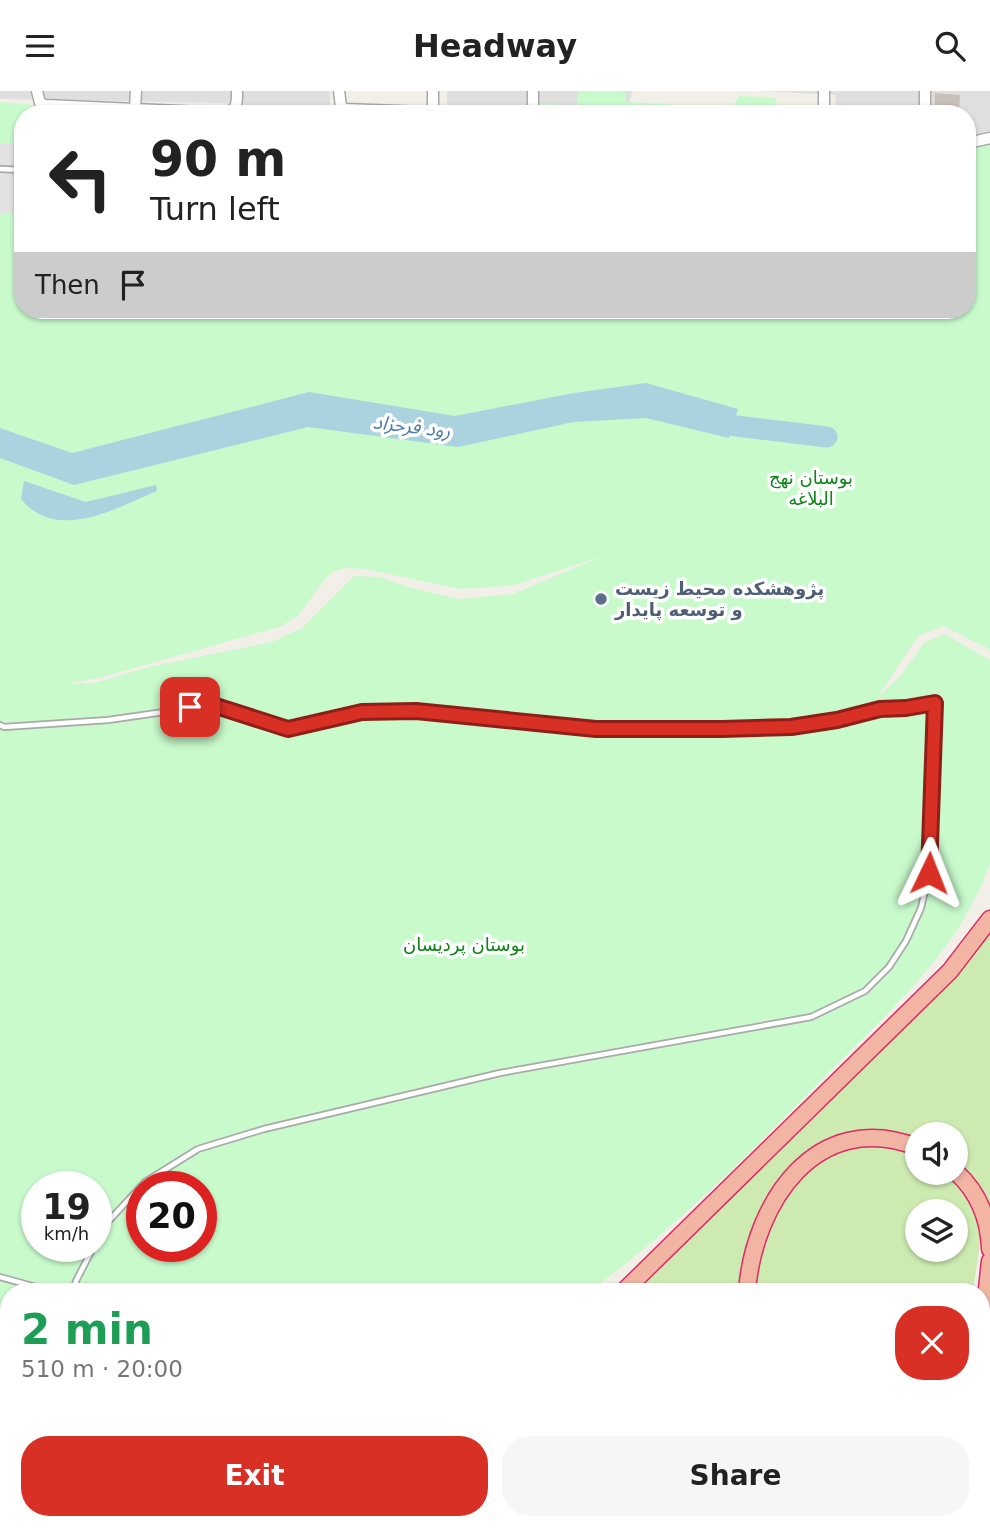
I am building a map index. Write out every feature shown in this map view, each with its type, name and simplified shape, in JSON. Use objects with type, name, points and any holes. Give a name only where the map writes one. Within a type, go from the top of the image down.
[{"type":"highway","points":[[632,1283],[950,971],[990,919]]},
{"type":"highway","points":[[748,1283],[763,1223],[775,1198],[800,1166],[823,1151],[850,1141],[890,1140],[905,1144]]},
{"type":"highway","points":[[967,1185],[985,1215],[990,1249]]},
{"type":"highway","points":[[988,1283],[990,1261]]},
{"type":"street","points":[[37,91],[40,103],[45,105]]},
{"type":"street","points":[[533,91],[533,103]]},
{"type":"lane","points":[[0,725],[4,727],[108,720],[213,705],[288,729],[362,712],[416,711],[596,729],[722,729],[791,727],[837,720],[880,709],[935,703],[929,873],[921,908],[906,941],[889,967],[864,991],[811,1017],[500,1073],[264,1129],[198,1149],[145,1182],[112,1218]]},
{"type":"lane","points":[[76,1283],[86,1262]]},
{"type":"lane","points":[[0,1277],[22,1283]]},
{"type":"shaded area","points":[[0,91],[330,91],[330,105],[0,99]]},
{"type":"shaded area","points":[[447,91],[632,91],[629,104],[618,105],[447,105]]},
{"type":"shaded area","points":[[762,91],[990,91],[990,138],[976,145],[976,105],[836,105],[835,95]]},
{"type":"shaded area","points":[[0,144],[14,144],[14,213],[0,215]]},
{"type":"green space","points":[[578,91],[625,91],[626,102],[679,105],[577,105]]},
{"type":"green space","points":[[739,96],[776,98],[777,105],[734,105]]},
{"type":"green space","name":"بوستان پردیسان","points":[[0,102],[30,105],[14,105],[14,319],[976,319],[976,145],[990,144],[990,650],[944,626],[918,636],[877,698],[901,675],[924,643],[944,634],[990,660],[990,863],[961,923],[943,950],[900,1001],[743,1158],[654,1241],[600,1283],[0,1283]],"holes":[[[603,556],[513,594],[459,599],[408,587],[380,577],[354,576],[302,628],[272,642],[149,667],[95,683],[65,684],[99,678],[279,627],[298,616],[325,579],[333,572],[345,568],[365,569],[460,589],[511,586]]]},
{"type":"green space","points":[[990,929],[990,1215],[968,1183],[968,1122],[905,1122],[905,1138],[896,1136],[793,1164],[744,1283],[640,1283]]},
{"type":"green space","points":[[862,1143],[905,1150],[905,1185],[958,1185],[967,1199],[905,1199],[905,1262],[968,1262],[968,1200],[976,1216],[980,1241],[974,1283],[755,1283],[764,1242],[781,1200],[809,1166]]},
{"type":"water","points":[[646,383],[738,409],[729,438],[646,418],[573,422],[458,447],[308,427],[74,485],[0,458],[0,428],[72,453],[309,392],[455,416],[574,393]]},
{"type":"water","points":[[24,481],[86,502],[156,485],[157,491],[124,506],[87,518],[52,519],[35,512],[21,499]]},
{"type":"building","points":[[935,93],[960,95],[959,105],[934,105]]},
{"type":"waterway","name":"رود فرحزاد","points":[[705,420],[827,437]]},
{"type":"place","name":"پژوهشکده محیط زیست و توسعه پایدار","points":[[601,599]]},
{"type":"route","points":[[190,707],[213,705],[288,729],[362,712],[416,711],[596,729],[722,729],[791,727],[837,720],[880,709],[935,703],[929,873]]},
{"type":"park label","name":"بوستان نهج البلاغه","points":[[811,488]]}]
